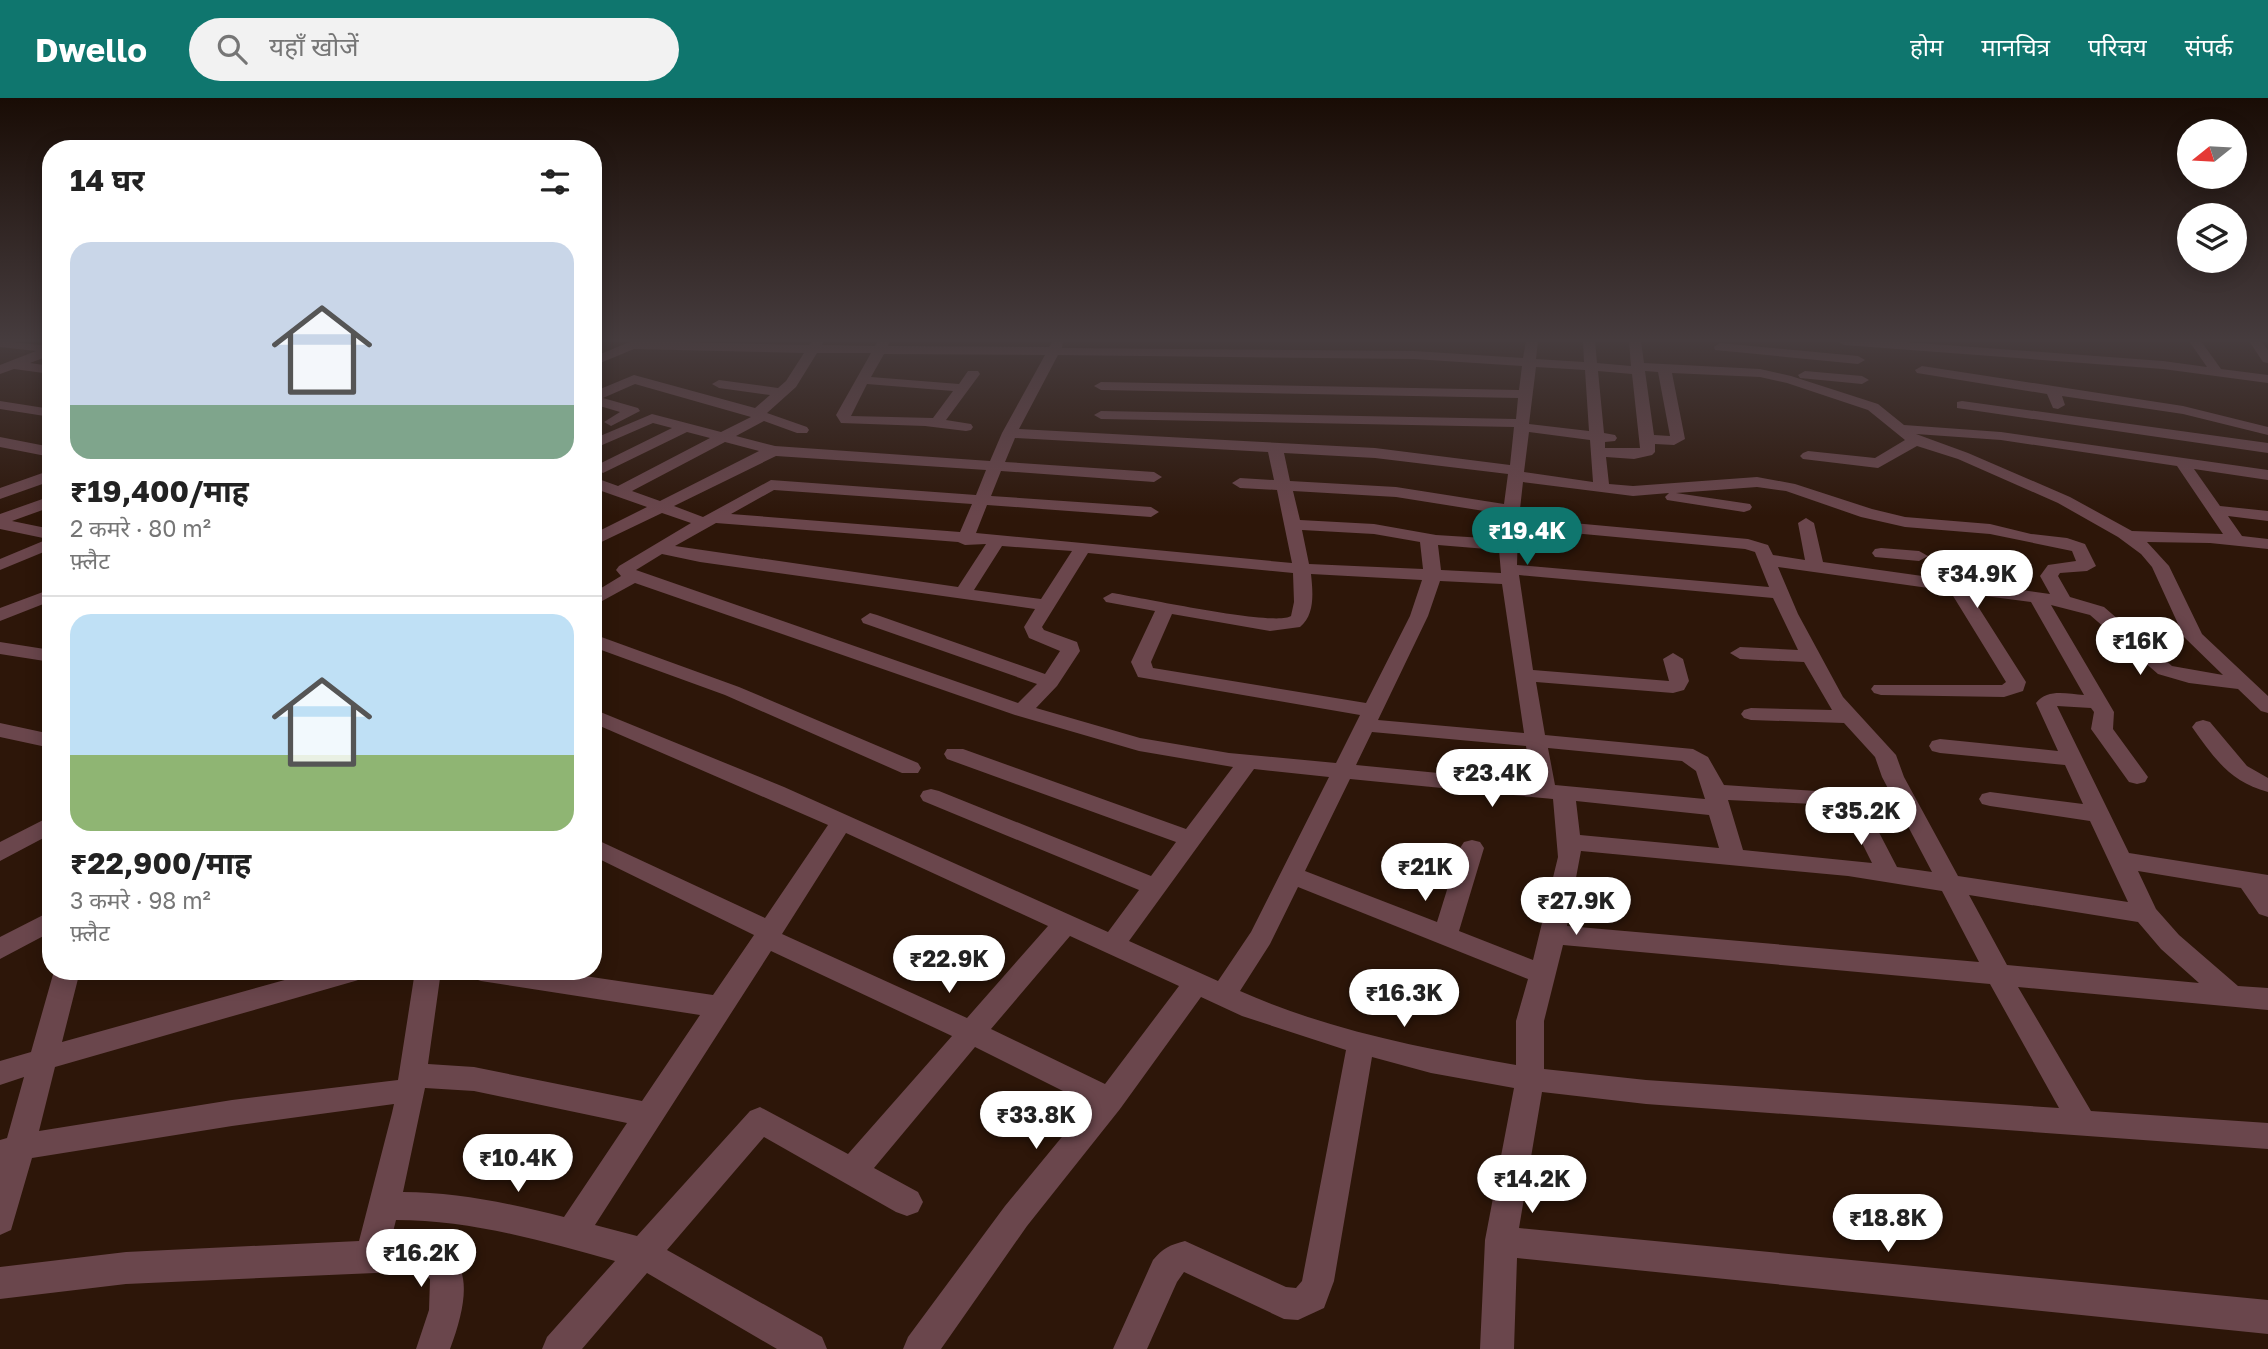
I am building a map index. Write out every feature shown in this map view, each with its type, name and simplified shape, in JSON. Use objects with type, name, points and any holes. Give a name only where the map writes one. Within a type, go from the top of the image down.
[{"type":"street","points":[[705,399],[802,429]]},
{"type":"street","points":[[620,491],[723,437],[760,415],[776,399]]},
{"type":"street","points":[[853,399],[843,418],[966,427]]},
{"type":"street","points":[[930,423],[940,419],[955,399]]},
{"type":"street","points":[[965,540],[994,466],[1027,399]]},
{"type":"street","points":[[1099,438],[1101,399]]},
{"type":"street","points":[[1352,399],[1355,419]]},
{"type":"street","points":[[1497,1349],[1501,1240],[1530,1079],[1530,1021],[1570,857],[1569,842],[1555,794],[1536,741],[1509,574],[1507,545],[1524,399]]},
{"type":"street","points":[[1594,399],[1601,488]]},
{"type":"street","points":[[1642,399],[1647,441]]},
{"type":"street","points":[[1009,433],[1275,448],[1423,439],[1521,425],[1598,444],[1647,441],[1676,449],[1678,437],[1670,399]]},
{"type":"street","points":[[1852,399],[1879,410],[1915,441],[1963,456],[2039,488],[2128,536],[2147,550],[2160,566],[2194,637],[2268,707]]},
{"type":"street","points":[[2056,399],[2073,446]]},
{"type":"street","points":[[2110,399],[2183,410],[2268,431]]},
{"type":"street","points":[[602,401],[652,418],[775,451],[1153,477]]},
{"type":"street","points":[[0,405],[42,412]]},
{"type":"street","points":[[1962,405],[2267,449]]},
{"type":"street","points":[[602,426],[633,411]]},
{"type":"street","points":[[1101,415],[1355,419],[1423,439],[1516,473],[1601,488],[1633,491],[1757,482],[1774,484],[1905,522],[1990,529],[2031,539],[2067,543],[2079,548],[2087,566],[2068,565],[2054,569],[2049,576],[2061,597],[2048,599]]},
{"type":"street","points":[[602,441],[652,418]]},
{"type":"street","points":[[603,468],[685,427]]},
{"type":"street","points":[[1899,429],[2001,436],[2268,475]]},
{"type":"street","points":[[1808,456],[1878,463],[1915,441]]},
{"type":"street","points":[[0,442],[42,450]]},
{"type":"street","points":[[1112,598],[1260,625],[1288,625],[1300,616],[1303,595],[1300,568],[1275,448]]},
{"type":"street","points":[[602,537],[775,451]]},
{"type":"street","points":[[2182,463],[2235,540]]},
{"type":"street","points":[[5,490],[42,478]]},
{"type":"street","points":[[1240,483],[1396,492],[1511,516],[1698,520],[1744,507]]},
{"type":"street","points":[[602,485],[662,507],[709,520],[1083,547],[1300,568],[1433,574],[1509,574],[1780,593]]},
{"type":"street","points":[[1151,512],[771,485],[626,567],[626,572],[1022,711],[1139,744],[1248,762],[1555,794],[1717,800],[1839,798],[1852,806],[1859,816],[1889,874]]},
{"type":"street","points":[[1633,491],[1762,548],[1780,593],[1834,700],[1885,755],[1893,777],[1999,975],[2081,1121]]},
{"type":"street","points":[[0,522],[42,505]]},
{"type":"street","points":[[2216,510],[2268,516]]},
{"type":"street","points":[[0,522],[42,532]]},
{"type":"street","points":[[1806,523],[1815,566]]},
{"type":"street","points":[[1291,524],[1388,530],[1429,538],[1507,545]]},
{"type":"street","points":[[2128,536],[2235,540],[2268,544]]},
{"type":"street","points":[[920,1349],[1016,1216],[1110,1100],[1210,988],[1261,936],[1419,616],[1433,574],[1429,538]]},
{"type":"street","points":[[963,593],[996,542]]},
{"type":"street","points":[[0,565],[42,547]]},
{"type":"street","points":[[1022,711],[1050,682],[1070,650],[1070,646],[1033,631],[1083,547]]},
{"type":"street","points":[[660,548],[700,557],[1046,606]]},
{"type":"street","points":[[1886,577],[1880,549],[1919,556]]},
{"type":"street","points":[[1768,560],[2048,599],[2097,611],[2165,670],[2189,677],[2243,684]]},
{"type":"street","points":[[602,595],[633,576]]},
{"type":"street","points":[[602,586],[611,589]]},
{"type":"street","points":[[1881,689],[2004,691],[2016,687],[2016,682],[1957,587]]},
{"type":"street","points":[[0,615],[42,598]]},
{"type":"street","points":[[2048,599],[2105,716],[2102,729],[2137,777]]},
{"type":"street","points":[[1167,608],[1141,662],[1145,673],[1370,718],[1536,741],[1694,756],[1707,767],[1733,856]]},
{"type":"street","points":[[870,619],[1050,682]]},
{"type":"street","points":[[602,643],[732,691],[910,768]]},
{"type":"street","points":[[0,648],[42,655]]},
{"type":"street","points":[[1740,653],[1811,656]]},
{"type":"street","points":[[1525,674],[1673,687],[1679,681],[1673,659]]},
{"type":"street","points":[[2099,702],[2052,699],[2046,703],[2146,914],[2170,942],[2231,996]]},
{"type":"street","points":[[1752,714],[1850,717]]},
{"type":"street","points":[[602,719],[842,822],[1210,988],[1315,1030],[1431,1061],[1530,1079],[1646,1092],[2268,1136]]},
{"type":"street","points":[[2203,727],[2243,775],[2257,784],[2268,785]]},
{"type":"street","points":[[0,730],[42,739]]},
{"type":"street","points":[[1940,746],[2072,759]]},
{"type":"street","points":[[956,754],[1191,839]]},
{"type":"street","points":[[1112,944],[1248,762]]},
{"type":"street","points":[[931,796],[1155,887]]},
{"type":"street","points":[[1990,799],[2098,814]]},
{"type":"street","points":[[570,1234],[842,822]]},
{"type":"street","points":[[0,853],[42,829]]},
{"type":"street","points":[[1569,842],[1733,856],[1889,874],[2146,914]]},
{"type":"street","points":[[1445,936],[1472,848]]},
{"type":"street","points":[[602,851],[767,934],[1110,1100]]},
{"type":"street","points":[[2120,860],[2259,884],[2268,908]]},
{"type":"street","points":[[1291,875],[1542,974]]},
{"type":"street","points":[[851,1172],[1066,923]]},
{"type":"street","points":[[0,949],[42,925]]},
{"type":"street","points":[[1553,933],[1684,948],[1907,965],[2128,989],[2268,999]]},
{"type":"street","points":[[0,1220],[10,1150],[44,1059],[65,980]]},
{"type":"street","points":[[0,1073],[323,980]]},
{"type":"street","points":[[371,1256],[412,1082],[427,980]]},
{"type":"street","points":[[540,980],[719,1007]]},
{"type":"street","points":[[1130,1349],[1165,1271],[1174,1259],[1185,1256],[1284,1303],[1298,1304],[1312,1297],[1318,1281],[1361,1043]]},
{"type":"street","points":[[10,1150],[412,1082],[474,1079],[647,1115]]},
{"type":"street","points":[[559,1349],[760,1120],[907,1202]]},
{"type":"street","points":[[384,1206],[426,1206],[522,1221],[642,1253],[810,1349]]},
{"type":"street","points":[[1501,1240],[1533,1246],[1968,1290],[2268,1317]]},
{"type":"street","points":[[0,1283],[127,1268],[421,1256],[435,1260],[443,1270],[448,1284],[448,1308],[433,1349]]}]
